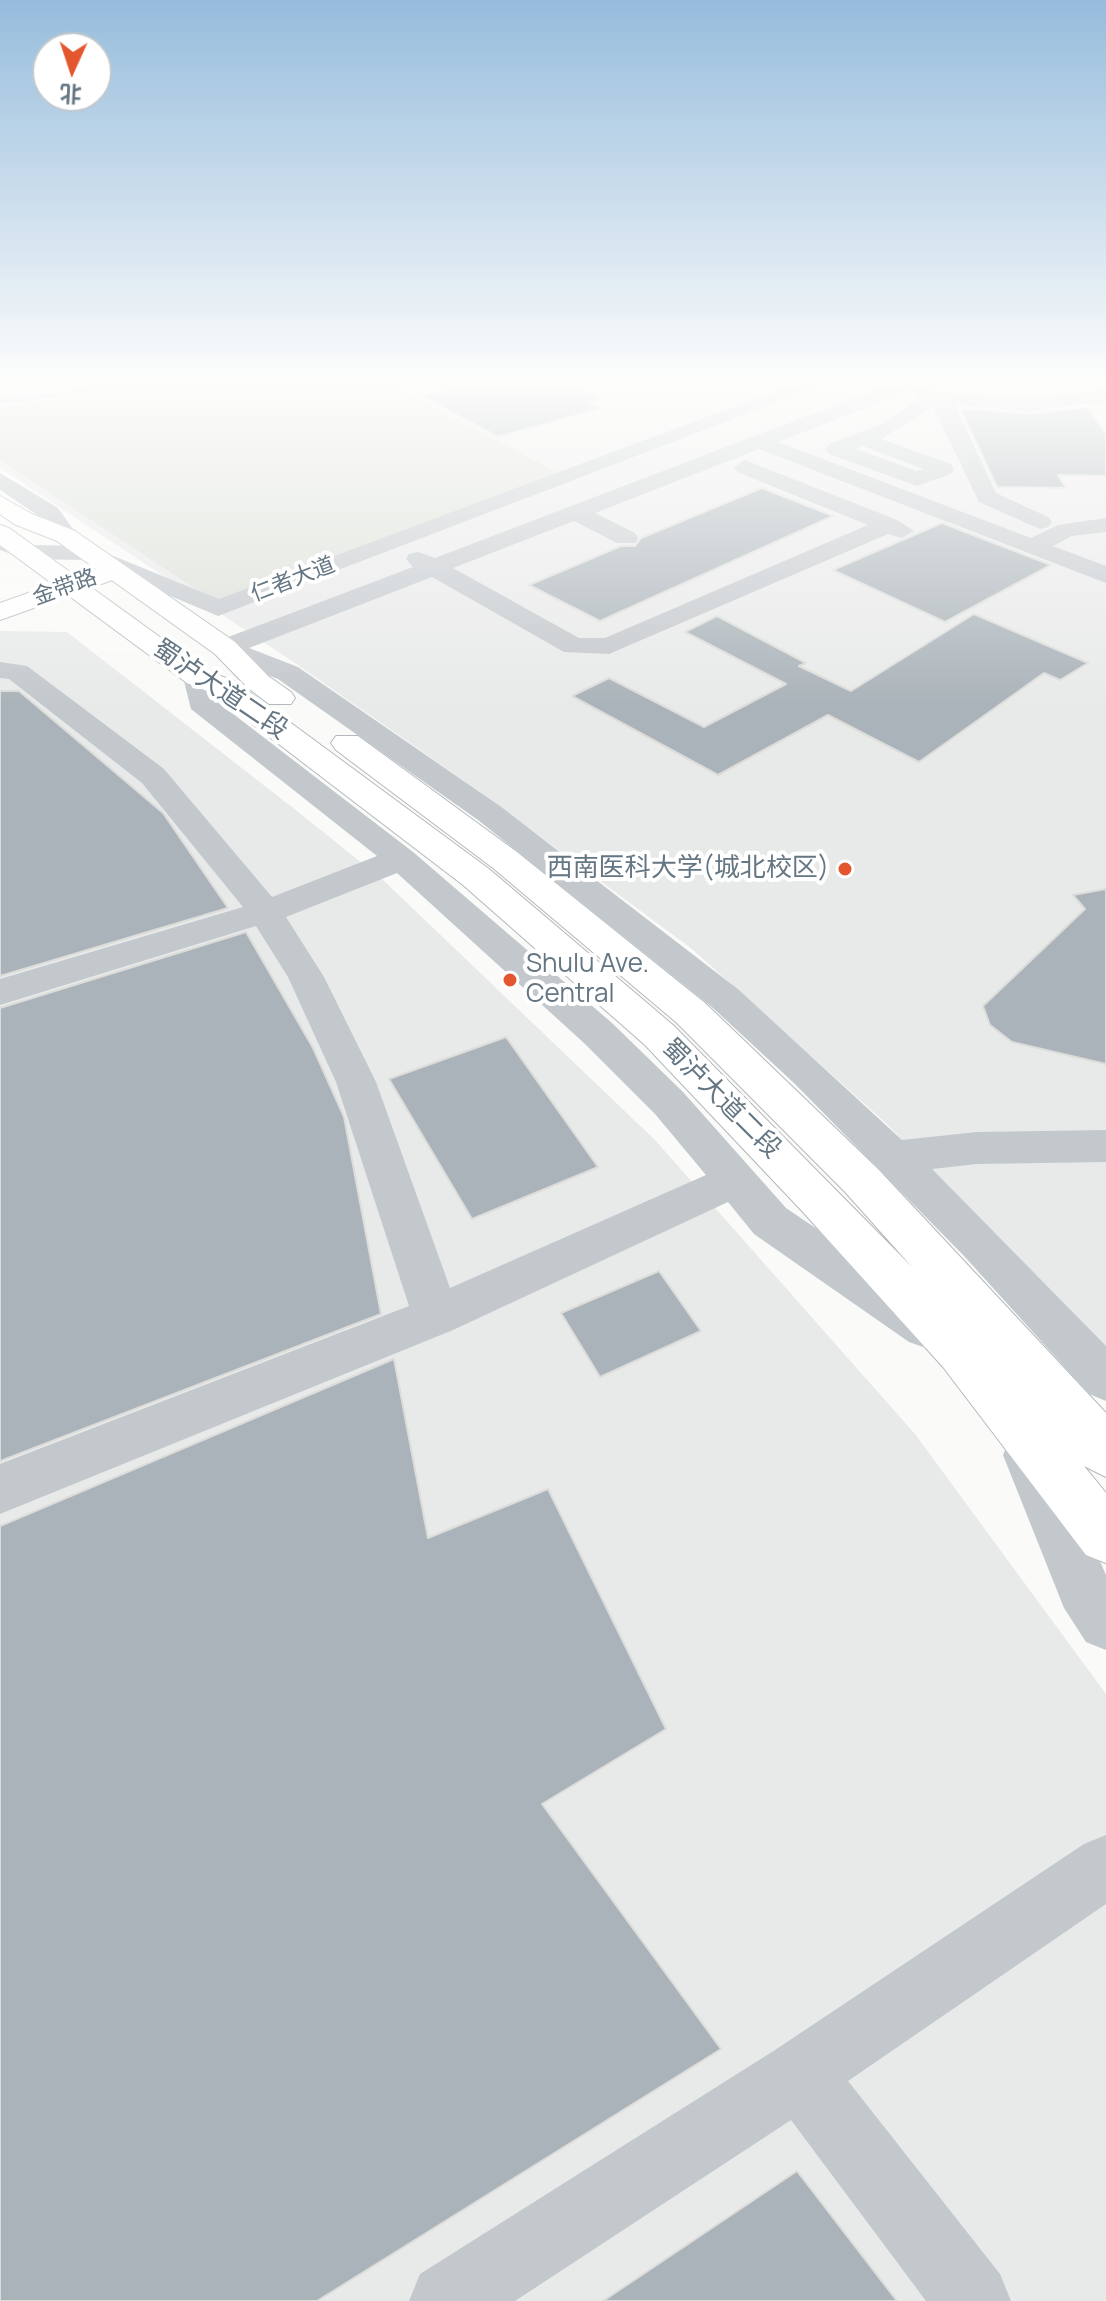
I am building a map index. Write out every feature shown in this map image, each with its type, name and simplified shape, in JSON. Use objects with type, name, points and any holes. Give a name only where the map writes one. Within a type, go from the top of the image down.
[{"type":"main road","name":"蜀泸大道二段","points":[[0,503],[12,522],[66,536],[112,571],[233,642],[258,682],[447,816],[691,1013],[862,1181],[1013,1344],[1106,1452]]},
{"type":"main road","name":"蜀泸大道二段","points":[[0,533],[185,668],[223,687],[367,794],[476,877],[592,975],[731,1106],[961,1352],[1106,1536]]},
{"type":"main road","name":"金带路","points":[[0,589],[112,571]]},
{"type":"main road","name":"金带路","points":[[0,612],[61,579]]},
{"type":"main road","points":[[185,668],[233,642]]},
{"type":"street","points":[[17,491],[50,513],[66,536]]},
{"type":"street","name":"仁者大道","points":[[26,552],[89,553],[218,608],[530,491]]},
{"type":"street","name":"仁者大道","points":[[89,553],[233,642],[632,491]]},
{"type":"street","points":[[389,544],[574,646],[609,646],[896,528],[803,491]]},
{"type":"street","points":[[887,491],[1106,575]]},
{"type":"street","points":[[985,491],[992,502],[1063,531]]},
{"type":"street","points":[[576,513],[626,538]]},
{"type":"street","points":[[1032,547],[1063,531],[1106,525]]},
{"type":"street","points":[[0,541],[26,552]]},
{"type":"street","points":[[233,642],[288,673],[489,813],[726,999],[894,1157],[1106,1379]]},
{"type":"street","points":[[185,668],[201,703],[401,859],[497,940],[598,1033],[669,1103],[770,1221],[961,1352]]},
{"type":"street","points":[[0,670],[17,672],[153,776],[218,851],[265,912],[306,977],[356,1082],[436,1316]]},
{"type":"street","points":[[0,992],[265,912],[401,859]]},
{"type":"street","points":[[894,1157],[977,1148],[1106,1146]]},
{"type":"street","points":[[0,1489],[436,1316],[736,1180]]},
{"type":"street","points":[[1010,1413],[1083,1589],[1106,1622]]},
{"type":"street","points":[[447,2301],[799,2074],[1106,1866]]},
{"type":"street","points":[[799,2074],[973,2301]]},
{"type":"shaded area","name":"西南医科大学(城北校区)","points":[[35,491],[1106,491],[1106,1353],[888,1125],[692,949],[476,789],[292,661]]},
{"type":"shaded area","points":[[48,491],[544,491],[243,601],[211,599]]},
{"type":"shaded area","points":[[0,631],[67,632],[383,880],[655,1140],[915,1434],[1106,1694],[1106,2301],[0,2301]]},
{"type":"building","points":[[754,491],[771,491],[833,516],[600,621],[529,585],[621,546],[635,546],[641,538]]},
{"type":"building","points":[[942,523],[1051,565],[945,622],[833,570]]},
{"type":"building","points":[[974,614],[1088,663],[1060,680],[1044,673],[919,762],[828,715],[718,775],[572,696],[609,678],[704,727],[786,684],[685,632],[717,616],[806,663],[799,666],[851,691]]},
{"type":"building","points":[[0,691],[19,691],[163,813],[228,908],[0,976]]},
{"type":"building","points":[[1106,889],[1106,1064],[1012,1042],[990,1025],[983,1006],[1085,909],[1073,895]]},
{"type":"building","points":[[246,932],[313,1048],[344,1117],[381,1314],[0,1461],[0,1008]]},
{"type":"building","points":[[506,1037],[598,1167],[472,1219],[389,1079]]},
{"type":"building","points":[[659,1271],[701,1331],[600,1377],[561,1313]]},
{"type":"building","points":[[394,1359],[428,1538],[548,1489],[666,1729],[542,1804],[721,2049],[317,2301],[0,2301],[0,1526]]},
{"type":"building","points":[[797,2171],[897,2301],[603,2301]]},
{"type":"place","name":"西南医科大学(城北校区)","points":[[845,869]]},
{"type":"place","name":"Shulu Ave. Central","points":[[510,980]]}]
